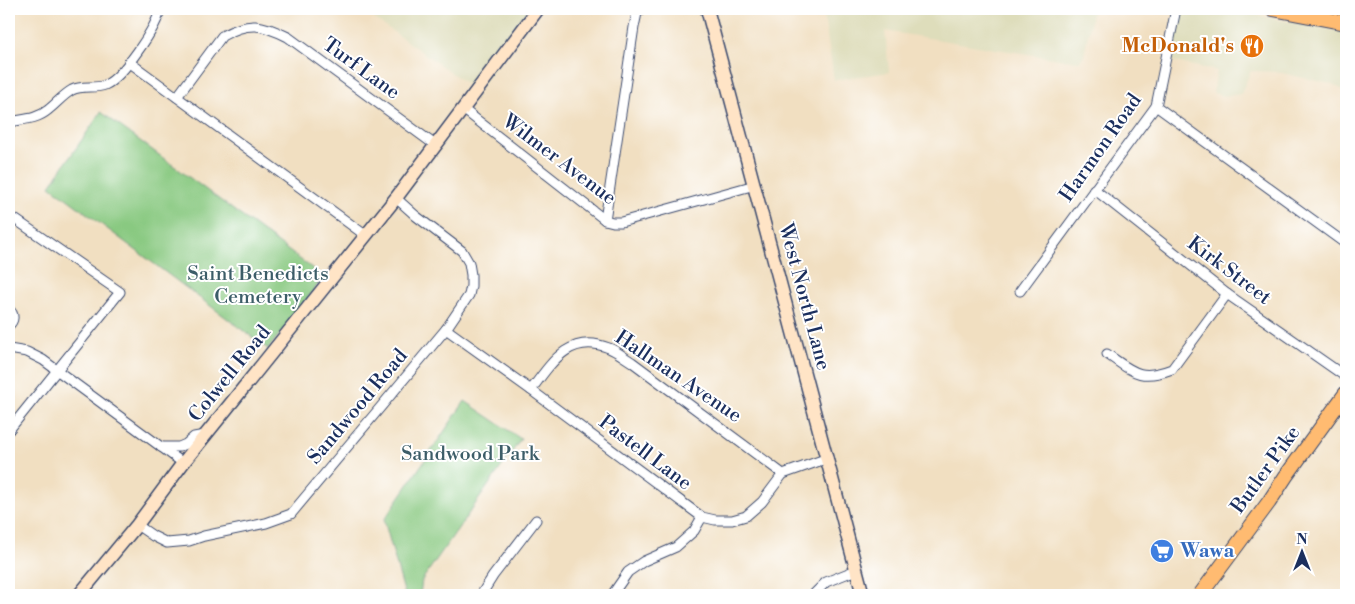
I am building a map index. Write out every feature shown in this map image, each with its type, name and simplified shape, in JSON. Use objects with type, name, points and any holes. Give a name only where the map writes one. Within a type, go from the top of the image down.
[{"type":"main road","points":[[1273,9],[1346,24]]},
{"type":"main road","name":"Butler Pike","points":[[1200,595],[1346,393]]},
{"type":"street","points":[[9,122],[34,118],[47,111],[71,90],[82,87],[103,86],[109,83],[121,73],[152,29],[160,14],[160,9]]},
{"type":"street","name":"Colwell Road","points":[[79,595],[137,525],[205,435],[396,198],[538,9]]},
{"type":"street","points":[[605,220],[634,26],[637,13],[642,9]]},
{"type":"street","name":"West North Lane","points":[[707,9],[863,595]]},
{"type":"street","name":"Harmon Road","points":[[1020,291],[1156,106],[1176,9]]},
{"type":"street","name":"Turf Lane","points":[[177,98],[222,36],[232,30],[257,25],[273,29],[288,37],[435,145]]},
{"type":"street","points":[[129,62],[365,235]]},
{"type":"street","points":[[1156,106],[1346,244]]},
{"type":"street","name":"Wilmer Avenue","points":[[463,109],[605,220],[621,222],[755,185]]},
{"type":"street","name":"Kirk Street","points":[[1094,189],[1227,294],[1346,377]]},
{"type":"street","name":"Sandwood Road","points":[[137,525],[152,536],[167,543],[189,541],[266,523],[291,514],[446,329],[469,295],[471,275],[469,263],[462,251],[416,216],[396,198]]},
{"type":"street","points":[[9,215],[120,292],[9,430]]},
{"type":"street","points":[[1107,354],[1142,375],[1159,374],[1172,369],[1227,294]]},
{"type":"street","points":[[9,310],[13,317],[9,325]]},
{"type":"street","name":"Pastell Lane","points":[[446,329],[702,517],[715,520],[732,520],[746,516],[762,502],[783,474]]},
{"type":"street","name":"Hallman Avenue","points":[[531,390],[554,360],[566,350],[579,344],[596,343],[611,348],[783,474]]},
{"type":"street","points":[[9,349],[27,352],[43,360],[183,463]]},
{"type":"street","points":[[161,447],[179,447],[194,437],[205,435]]},
{"type":"street","points":[[783,474],[828,458]]},
{"type":"street","points":[[612,595],[628,572],[644,561],[676,547],[694,531],[702,517]]},
{"type":"street","points":[[481,595],[493,576],[536,520]]},
{"type":"street","points":[[813,595],[826,582],[856,570]]},
{"type":"shaded area","points":[[361,9],[538,9],[477,91]]},
{"type":"shaded area","points":[[823,9],[1093,9],[1084,55],[1080,61],[885,31],[889,72],[834,80]]},
{"type":"shaded area","points":[[1181,9],[1231,10],[1346,33],[1346,92],[1332,84],[1277,72],[1251,71],[1241,94],[1226,96],[1213,93],[1217,71],[1171,61]]},
{"type":"green space","name":"Saint Benedicts Cemetery","points":[[101,112],[324,277],[268,349],[50,186]]},
{"type":"green space","name":"Sandwood Park","points":[[465,401],[521,439],[422,580],[420,595],[405,595],[384,520]]},
{"type":"place","name":"McDonald's","points":[[1252,46]]},
{"type":"place","name":"Wawa","points":[[1162,551]]}]
